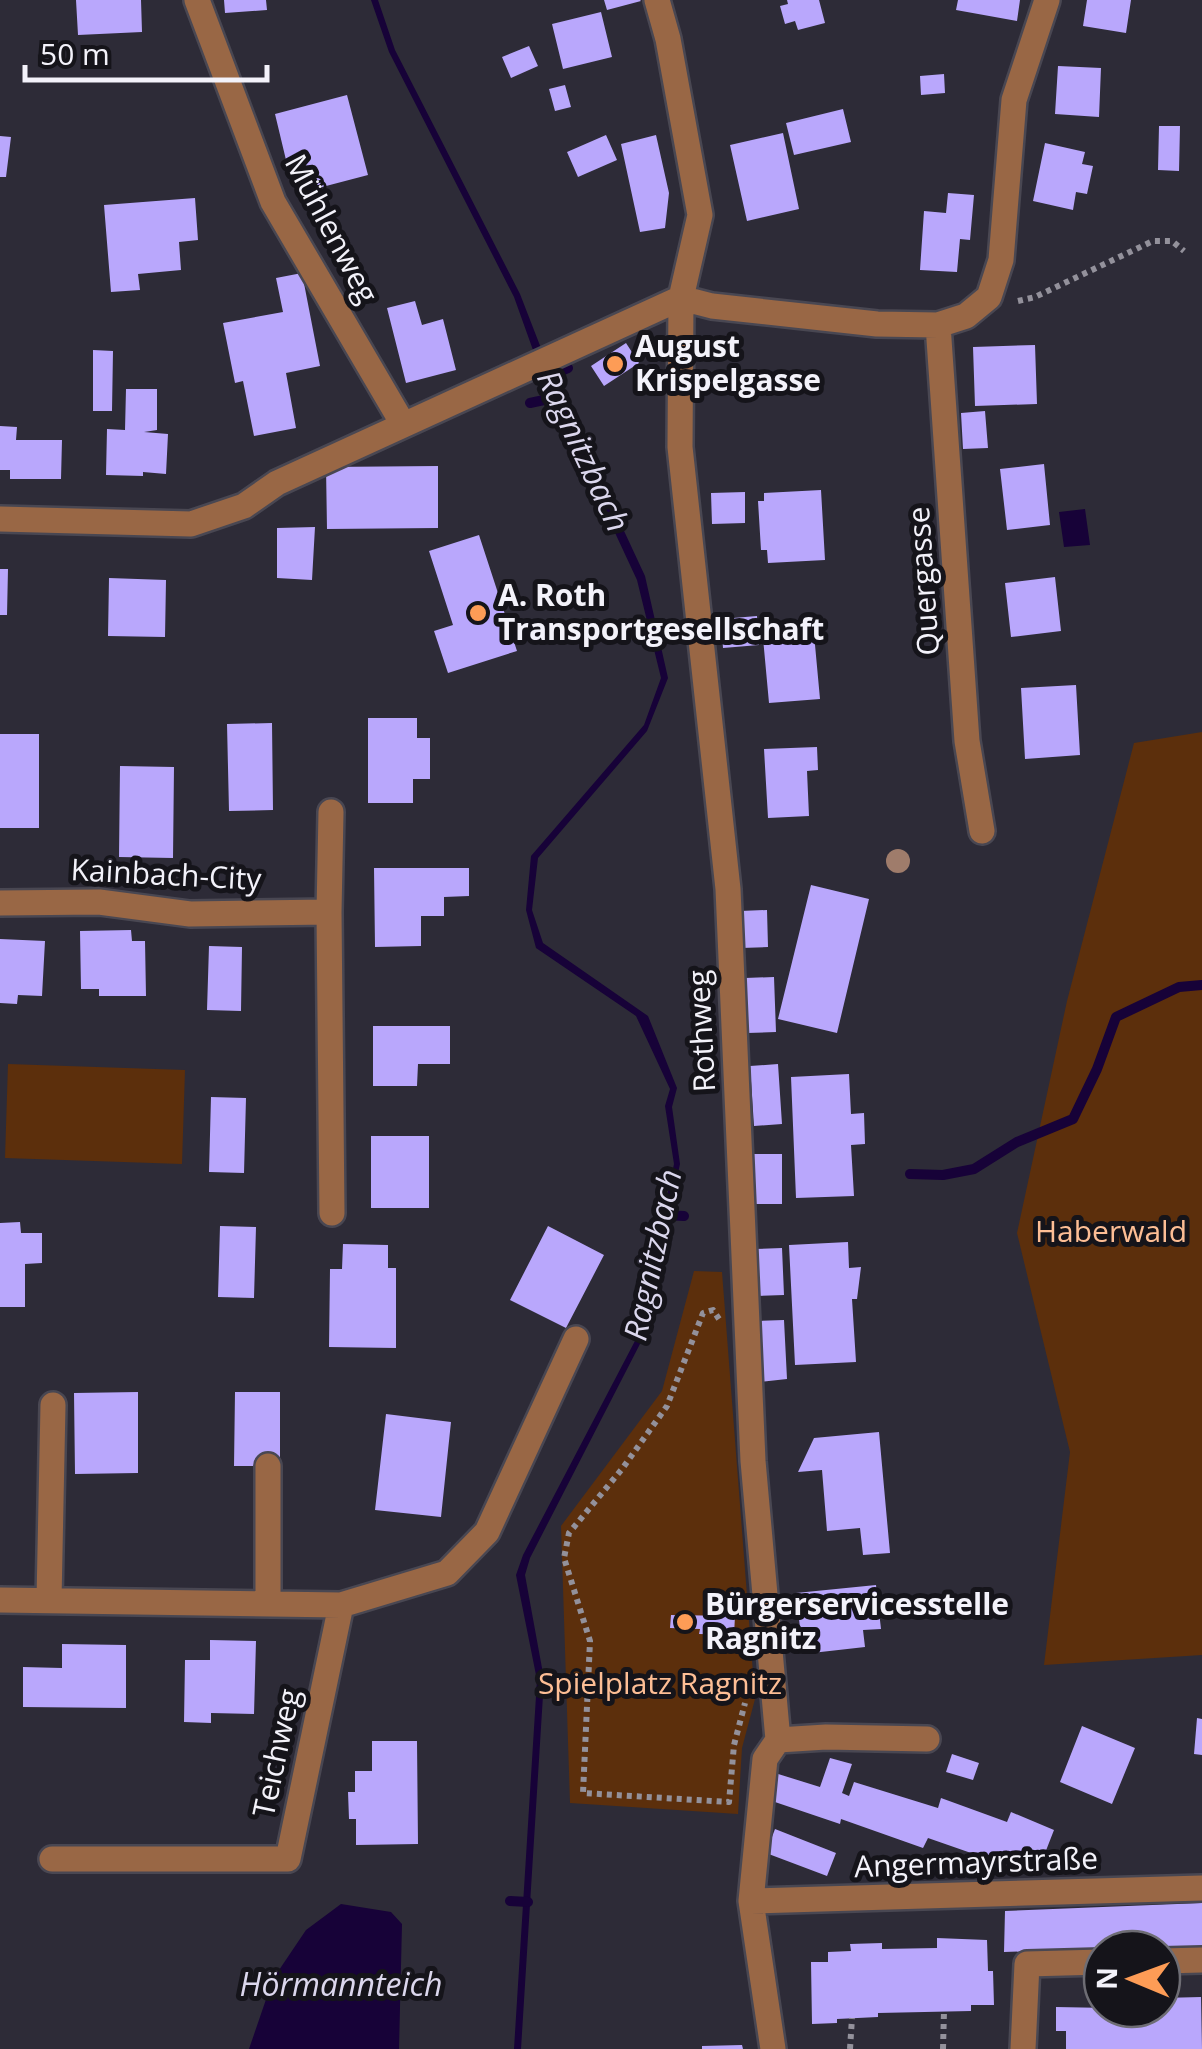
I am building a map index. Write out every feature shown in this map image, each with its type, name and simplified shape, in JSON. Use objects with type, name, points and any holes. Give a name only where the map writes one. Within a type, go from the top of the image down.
[{"type":"street","name":"Mühlenweg","points":[[197,0],[273,202],[403,424]]},
{"type":"street","name":"Rothweg","points":[[657,0],[700,215],[681,298],[680,447],[728,889],[757,1639],[772,1749]]},
{"type":"street","points":[[0,519],[190,524],[244,506],[277,483],[681,298],[712,306],[877,324],[938,325],[966,316],[988,296],[1001,260],[1014,100],[1048,0]]},
{"type":"street","name":"Quergasse","points":[[938,325],[967,741],[982,831]]},
{"type":"street","points":[[330,812],[332,1213]]},
{"type":"street","name":"Kainbach-City","points":[[0,903],[99,902],[190,914],[329,912]]},
{"type":"street","points":[[0,1600],[342,1605],[446,1573],[487,1532],[576,1339]]},
{"type":"street","points":[[50,1600],[53,1405]]},
{"type":"street","points":[[268,1466],[268,1603]]},
{"type":"street","name":"Teichweg","points":[[52,1859],[288,1859],[342,1605]]},
{"type":"street","points":[[773,2049],[752,1901],[772,1749],[826,1737],[927,1739]]},
{"type":"street","name":"Angermayrstraße","points":[[752,1901],[1202,1888]]},
{"type":"street","points":[[1023,2049],[1027,1964],[1082,1963]]},
{"type":"path","points":[[988,296],[1006,305],[1035,297],[1153,240],[1172,241],[1184,251]]},
{"type":"path","points":[[720,1335],[718,1316],[713,1310],[703,1313],[667,1406],[622,1470],[568,1533],[564,1558],[590,1641],[584,1793],[729,1802],[734,1744],[745,1690]]},
{"type":"path","points":[[743,1618],[757,1639]]},
{"type":"path","points":[[704,1636],[757,1639]]},
{"type":"path","points":[[943,2049],[944,2011]]},
{"type":"path","points":[[850,2049],[852,2018]]},
{"type":"green space","name":"Haberwald","points":[[1202,732],[1202,1655],[1044,1665],[1070,1452],[1017,1233],[1067,1001],[1134,743]]},
{"type":"green space","points":[[8,1064],[185,1070],[182,1164],[5,1158]]},
{"type":"green space","name":"Spielplatz Ragnitz","points":[[694,1271],[722,1272],[755,1699],[742,1748],[738,1814],[570,1803],[561,1526],[662,1391]]},
{"type":"water","name":"Ragnitzbach","points":[[371,0],[378,0],[395,50],[520,294],[551,374],[645,576],[668,678],[647,731],[538,858],[532,910],[543,943],[648,1016],[677,1088],[672,1107],[680,1164],[641,1342],[530,1558],[525,1575],[544,1679],[521,2049],[514,2049],[537,1680],[516,1575],[636,1339],[674,1164],[665,1106],[670,1089],[636,1016],[536,948],[526,910],[531,856],[644,725],[661,678],[637,580],[543,378],[514,297],[389,52]]},
{"type":"water","points":[[1085,509],[1090,545],[1064,547],[1059,512]]},
{"type":"water","name":"Hörmannteich","points":[[341,1904],[391,1912],[402,1924],[399,2049],[249,2049],[273,1979],[306,1930]]},
{"type":"building","points":[[76,0],[141,0],[142,32],[78,35]]},
{"type":"building","points":[[224,0],[266,0],[267,10],[225,13]]},
{"type":"building","points":[[604,0],[640,0],[641,1],[607,10]]},
{"type":"building","points":[[787,0],[819,0],[825,23],[798,30],[795,21],[785,24],[780,6],[788,4]]},
{"type":"building","points":[[958,0],[1020,0],[1017,21],[956,10]]},
{"type":"building","points":[[1087,0],[1131,0],[1126,33],[1083,26]]},
{"type":"building","points":[[601,12],[612,57],[563,69],[552,24]]},
{"type":"building","points":[[529,46],[538,66],[511,78],[502,57]]},
{"type":"building","points":[[1058,66],[1101,68],[1099,117],[1055,114]]},
{"type":"building","points":[[944,74],[945,93],[921,95],[920,76]]},
{"type":"building","points":[[565,85],[571,107],[555,111],[549,89]]},
{"type":"building","points":[[347,95],[368,175],[307,191],[299,157],[286,160],[275,114]]},
{"type":"building","points":[[843,109],[851,142],[794,155],[786,123]]},
{"type":"building","points":[[1159,126],[1180,126],[1179,171],[1158,170]]},
{"type":"building","points":[[783,133],[799,209],[747,221],[730,145]]},
{"type":"building","points":[[606,135],[617,160],[578,177],[567,152]]},
{"type":"building","points":[[656,135],[669,193],[665,228],[640,232],[621,144]]},
{"type":"building","points":[[0,136],[11,137],[6,177],[0,177]]},
{"type":"building","points":[[1045,143],[1085,152],[1082,164],[1093,166],[1087,194],[1076,192],[1073,210],[1033,201]]},
{"type":"building","points":[[948,193],[974,195],[970,240],[960,239],[957,272],[920,270],[924,211],[946,213]]},
{"type":"building","points":[[195,198],[198,240],[179,242],[181,270],[138,274],[140,290],[111,292],[104,205]]},
{"type":"building","points":[[302,273],[320,366],[286,373],[296,428],[254,436],[243,381],[235,383],[223,323],[283,312],[276,278]]},
{"type":"building","points":[[415,301],[422,325],[443,319],[456,370],[406,383],[387,308]]},
{"type":"building","name":"August Krispelgasse","points":[[626,343],[639,363],[604,386],[591,366]]},
{"type":"building","points":[[1035,345],[1037,404],[975,406],[973,347]]},
{"type":"building","points":[[93,350],[113,351],[112,411],[93,411]]},
{"type":"building","points":[[126,389],[157,389],[157,430],[144,432],[168,434],[166,474],[106,475],[107,429],[125,430]]},
{"type":"building","points":[[985,411],[988,448],[963,449],[961,413]]},
{"type":"building","points":[[0,426],[17,427],[16,440],[62,440],[61,479],[10,479],[10,470],[0,470]]},
{"type":"building","points":[[1044,464],[1050,525],[1007,530],[1000,469]]},
{"type":"building","points":[[438,466],[438,528],[327,529],[326,467]]},
{"type":"building","points":[[821,490],[825,560],[768,563],[767,550],[761,550],[758,501],[764,501],[764,493]]},
{"type":"building","points":[[745,492],[745,523],[712,524],[711,493]]},
{"type":"building","points":[[315,527],[312,580],[277,578],[277,528]]},
{"type":"building","points":[[479,535],[517,651],[448,673],[434,631],[453,625],[429,551]]},
{"type":"building","points":[[0,569],[8,569],[7,615],[0,615]]},
{"type":"building","points":[[1055,577],[1061,631],[1011,637],[1005,583]]},
{"type":"building","points":[[109,578],[166,580],[165,637],[108,636]]},
{"type":"building","points":[[757,616],[759,645],[723,648],[721,619]]},
{"type":"building","points":[[814,634],[820,699],[769,703],[763,638]]},
{"type":"building","points":[[1076,685],[1080,755],[1025,759],[1021,688]]},
{"type":"building","points":[[368,718],[417,718],[417,738],[430,738],[430,779],[413,779],[413,803],[368,803]]},
{"type":"building","points":[[272,723],[273,810],[229,811],[227,724]]},
{"type":"building","points":[[0,734],[39,734],[39,828],[0,828]]},
{"type":"building","points":[[817,747],[818,770],[807,771],[809,816],[768,818],[764,749]]},
{"type":"building","points":[[120,766],[174,767],[173,858],[119,857]]},
{"type":"building","points":[[374,868],[469,868],[469,896],[444,897],[444,916],[421,916],[421,946],[375,947]]},
{"type":"building","points":[[811,885],[869,899],[837,1033],[778,1019]]},
{"type":"building","points":[[767,910],[768,947],[741,948],[740,911]]},
{"type":"building","points":[[131,930],[132,941],[145,941],[146,996],[99,996],[99,989],[81,989],[80,931]]},
{"type":"building","points":[[0,939],[45,941],[42,996],[18,995],[17,1004],[0,1003]]},
{"type":"building","points":[[209,946],[242,947],[241,1011],[207,1010]]},
{"type":"building","points":[[774,977],[776,1032],[747,1033],[745,978]]},
{"type":"building","points":[[373,1026],[450,1026],[450,1064],[418,1064],[417,1086],[373,1086]]},
{"type":"building","points":[[778,1064],[782,1124],[754,1126],[750,1066]]},
{"type":"building","points":[[849,1074],[851,1114],[864,1113],[865,1144],[851,1145],[854,1196],[796,1198],[791,1077]]},
{"type":"building","points":[[211,1097],[246,1098],[244,1173],[209,1172]]},
{"type":"building","points":[[371,1136],[429,1136],[429,1208],[371,1208]]},
{"type":"building","points":[[753,1154],[782,1154],[782,1204],[753,1204]]},
{"type":"building","points":[[20,1222],[21,1233],[42,1233],[42,1263],[25,1264],[25,1307],[0,1307],[0,1223]]},
{"type":"building","points":[[220,1226],[256,1227],[254,1298],[218,1297]]},
{"type":"building","points":[[548,1226],[604,1255],[566,1328],[510,1300]]},
{"type":"building","points":[[848,1242],[849,1268],[861,1267],[857,1299],[852,1299],[856,1362],[795,1365],[789,1245]]},
{"type":"building","points":[[343,1244],[388,1245],[388,1268],[396,1268],[396,1348],[329,1347],[330,1269],[342,1269]]},
{"type":"building","points":[[782,1248],[784,1295],[755,1296],[754,1249]]},
{"type":"building","points":[[784,1320],[787,1379],[760,1382],[756,1321]]},
{"type":"building","points":[[138,1392],[138,1473],[75,1474],[74,1393]]},
{"type":"building","points":[[235,1392],[280,1392],[280,1466],[234,1466]]},
{"type":"building","points":[[386,1414],[451,1422],[441,1517],[375,1510]]},
{"type":"building","points":[[879,1432],[890,1553],[863,1555],[860,1528],[827,1531],[822,1470],[798,1472],[814,1438]]},
{"type":"building","points":[[876,1585],[881,1629],[863,1630],[865,1647],[803,1654],[796,1593]]},
{"type":"building","points":[[671,1615],[735,1616],[734,1635],[670,1628]]},
{"type":"building","points":[[210,1640],[256,1641],[254,1714],[211,1713],[211,1723],[184,1722],[185,1660],[210,1660]]},
{"type":"building","points":[[62,1644],[126,1645],[126,1708],[23,1707],[23,1667],[62,1668]]},
{"type":"building","points":[[1197,1718],[1202,1719],[1202,1755],[1194,1754]]},
{"type":"building","points":[[1082,1726],[1135,1748],[1112,1804],[1060,1782]]},
{"type":"building","points":[[372,1741],[417,1741],[418,1844],[356,1845],[356,1819],[349,1819],[348,1792],[355,1792],[355,1771],[372,1771]]},
{"type":"building","points":[[952,1754],[979,1763],[973,1780],[946,1772]]},
{"type":"building","points":[[830,1758],[852,1764],[842,1793],[849,1796],[854,1782],[938,1808],[941,1798],[1007,1822],[1011,1812],[1054,1830],[1040,1866],[999,1853],[994,1861],[928,1838],[923,1848],[841,1819],[840,1824],[769,1800],[775,1773],[820,1787]]},
{"type":"building","points":[[775,1829],[836,1853],[827,1876],[766,1853]]},
{"type":"building","points":[[1202,1903],[1202,1946],[1182,1947],[1182,1929],[1082,1929],[1082,1950],[1004,1952],[1005,1911]]},
{"type":"building","points":[[937,1938],[987,1940],[994,2005],[971,2005],[971,2011],[878,2013],[878,2017],[812,2024],[811,1962],[828,1962],[828,1952],[851,1951],[850,1944],[882,1943],[882,1949],[937,1948]]},
{"type":"building","points":[[1182,1997],[1201,1997],[1202,2049],[1066,2049],[1066,2031],[1056,2031],[1056,2007],[1082,2007],[1082,2029],[1182,2029]]},
{"type":"building","points":[[742,2045],[743,2049],[702,2049],[702,2046]]},
{"type":"waterway","points":[[548,376],[568,368]]},
{"type":"waterway","points":[[530,403],[558,397]]},
{"type":"waterway","points":[[910,1174],[943,1175],[974,1169],[1017,1142],[1073,1119],[1116,1017],[1179,987],[1202,985]]},
{"type":"waterway","points":[[666,1215],[684,1216]]},
{"type":"waterway","points":[[510,1901],[528,1902]]},
{"type":"place","name":"August Krispelgasse","points":[[615,364]]},
{"type":"place","name":"A. Roth Transportgesellschaft","points":[[478,613]]},
{"type":"place","name":"Bürgerservicesstelle Ragnitz","points":[[685,1622]]}]
